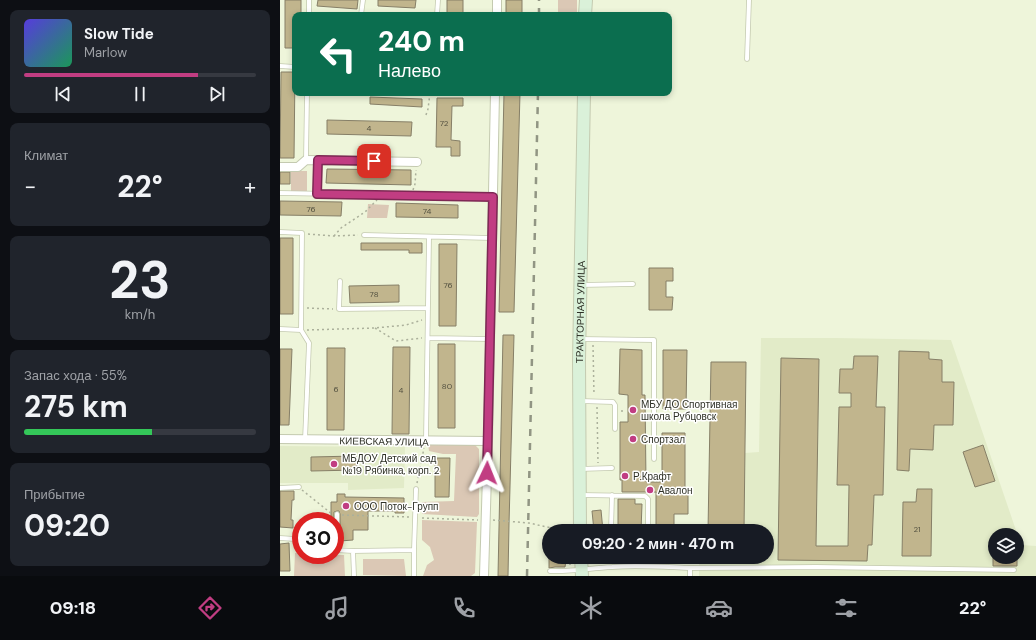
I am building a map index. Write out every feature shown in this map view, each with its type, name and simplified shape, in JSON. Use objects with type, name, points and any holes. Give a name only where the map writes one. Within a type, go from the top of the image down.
[{"type":"street","points":[[497,0],[497,12]]},
{"type":"street","points":[[585,12],[586,0]]},
{"type":"street","points":[[484,576],[495,96]]},
{"type":"street","name":"ТРАКТОРНАЯ УЛИЦА","points":[[580,524],[580,339],[584,96]]},
{"type":"street","points":[[280,167],[298,168],[306,160],[417,162]]},
{"type":"street","name":"КИЕВСКАЯ УЛИЦА","points":[[280,439],[488,441]]},
{"type":"lane","points":[[309,0],[309,12]]},
{"type":"lane","points":[[361,12],[363,0]]},
{"type":"lane","points":[[437,12],[438,0]]},
{"type":"lane","points":[[746,59],[749,0]]},
{"type":"lane","points":[[280,66],[292,67]]},
{"type":"lane","points":[[306,160],[307,96]]},
{"type":"lane","points":[[317,194],[318,160]]},
{"type":"lane","points":[[280,193],[493,197]]},
{"type":"lane","points":[[280,232],[302,233],[301,330],[309,343],[305,440]]},
{"type":"lane","points":[[364,235],[492,238]]},
{"type":"lane","points":[[426,441],[429,237]]},
{"type":"lane","points":[[340,281],[339,309],[428,308]]},
{"type":"lane","points":[[581,286],[633,284]]},
{"type":"lane","points":[[280,329],[301,330]]},
{"type":"lane","points":[[428,338],[490,339]]},
{"type":"lane","points":[[580,339],[654,340],[654,459]]},
{"type":"lane","points":[[580,401],[613,402],[615,405],[615,429]]},
{"type":"lane","points":[[580,469],[612,468]]},
{"type":"lane","points":[[280,488],[299,487]]},
{"type":"lane","points":[[414,576],[416,489]]},
{"type":"lane","points":[[580,495],[645,496],[648,499],[648,524]]},
{"type":"lane","points":[[611,524],[612,495]]},
{"type":"lane","points":[[280,538],[292,539]]},
{"type":"lane","points":[[344,550],[414,550]]},
{"type":"lane","points":[[353,551],[354,576]]},
{"type":"lane","points":[[550,571],[569,571],[581,567],[613,566],[690,568],[816,567],[1014,570]]},
{"type":"lane","points":[[690,568],[690,576]]},
{"type":"path","points":[[426,115],[430,96]]},
{"type":"path","points":[[410,196],[415,184],[417,162]]},
{"type":"path","points":[[334,236],[341,228],[365,212],[382,195]]},
{"type":"path","points":[[302,233],[334,236],[364,235]]},
{"type":"path","points":[[301,308],[339,309]]},
{"type":"path","points":[[301,330],[375,328],[406,325],[428,318]]},
{"type":"path","points":[[375,328],[396,341],[428,338]]},
{"type":"path","points":[[593,339],[598,469]]},
{"type":"path","points":[[416,489],[426,441]]},
{"type":"path","points":[[299,487],[328,512]]},
{"type":"path","points":[[344,514],[486,520],[529,523],[542,526]]},
{"type":"shaded area","points":[[558,0],[577,0],[577,12],[558,12]]},
{"type":"shaded area","points":[[291,171],[307,171],[307,191],[291,191]]},
{"type":"shaded area","points":[[368,204],[389,205],[387,218],[367,218]]},
{"type":"shaded area","points":[[761,338],[951,340],[1015,528],[988,528],[988,564],[1024,564],[1024,545],[1036,546],[1036,576],[699,576],[699,564],[774,564],[774,524],[743,524],[745,453],[759,452]]},
{"type":"shaded area","points":[[428,444],[474,444],[479,449],[479,514],[477,517],[422,514],[422,502],[454,501],[456,454],[443,454],[429,451]]},
{"type":"shaded area","points":[[280,446],[405,447],[404,488],[348,490],[348,483],[280,483]]},
{"type":"shaded area","points":[[422,520],[477,522],[475,573],[471,576],[423,576],[427,565],[434,560],[430,547],[422,540]]},
{"type":"shaded area","points":[[344,555],[345,576],[294,576],[295,564],[344,564]]},
{"type":"shaded area","points":[[363,559],[404,559],[406,576],[363,575]]},
{"type":"building","points":[[285,0],[301,0],[301,12],[292,12],[292,48],[285,48]]},
{"type":"building","points":[[318,0],[358,0],[357,9],[317,6]]},
{"type":"building","points":[[378,0],[416,0],[415,8],[378,6]]},
{"type":"building","points":[[447,0],[463,0],[463,12],[447,12]]},
{"type":"building","points":[[506,0],[522,0],[522,12],[506,12]]},
{"type":"building","points":[[281,72],[292,72],[292,96],[295,96],[294,158],[280,158]]},
{"type":"building","points":[[504,96],[520,96],[514,312],[499,312]]},
{"type":"building","points":[[370,97],[422,99],[422,107],[370,104]]},
{"type":"building","points":[[437,98],[463,98],[463,106],[452,106],[451,140],[460,141],[460,156],[451,156],[451,147],[436,147]]},
{"type":"building","points":[[327,120],[412,122],[411,136],[327,134]]},
{"type":"building","points":[[327,169],[411,170],[411,185],[326,183]]},
{"type":"building","points":[[280,172],[290,172],[290,184],[280,184]]},
{"type":"building","points":[[280,201],[342,202],[341,216],[280,215]]},
{"type":"building","points":[[396,203],[458,205],[458,218],[396,217]]},
{"type":"building","points":[[280,238],[293,238],[293,314],[280,314]]},
{"type":"building","points":[[361,243],[422,243],[422,253],[409,253],[409,250],[361,250]]},
{"type":"building","points":[[439,244],[457,244],[456,326],[439,326]]},
{"type":"building","points":[[649,268],[673,268],[673,281],[666,281],[666,297],[673,297],[672,310],[649,310]]},
{"type":"building","points":[[399,285],[399,302],[350,303],[349,286]]},
{"type":"building","points":[[503,335],[514,335],[508,576],[498,576]]},
{"type":"building","points":[[438,344],[455,344],[455,428],[438,428]]},
{"type":"building","points":[[393,347],[410,347],[409,434],[392,434]]},
{"type":"building","points":[[327,348],[345,348],[344,430],[327,430]]},
{"type":"building","points":[[280,349],[292,349],[289,425],[280,425]]},
{"type":"building","points":[[620,349],[642,350],[642,395],[645,395],[646,482],[662,482],[662,433],[685,433],[685,491],[688,491],[688,514],[674,514],[674,524],[656,524],[656,492],[622,492],[622,480],[620,480],[620,422],[628,422],[628,395],[619,394]]},
{"type":"building","points":[[663,350],[687,350],[686,409],[663,409]]},
{"type":"building","points":[[899,351],[929,352],[929,359],[942,360],[942,382],[954,382],[953,425],[934,425],[933,450],[910,449],[909,471],[897,470]]},
{"type":"building","points":[[854,356],[878,356],[876,407],[885,407],[883,495],[874,495],[872,545],[868,545],[867,561],[778,560],[781,358],[819,359],[816,546],[848,546],[849,485],[837,485],[839,407],[851,407],[851,393],[839,393],[840,369],[853,369]]},
{"type":"building","points":[[711,362],[746,362],[744,524],[708,524]]},
{"type":"building","points":[[983,445],[995,481],[975,487],[963,452]]},
{"type":"building","name":"МБДОУ Детский сад №19 Рябинка, корп. 2","points":[[356,456],[357,470],[311,471],[311,457]]},
{"type":"building","points":[[435,458],[450,458],[449,497],[435,497]]},
{"type":"building","points":[[917,489],[932,489],[931,556],[902,556],[903,502],[916,502]]},
{"type":"building","points":[[280,491],[294,491],[294,500],[292,500],[292,528],[280,527]]},
{"type":"building","points":[[337,494],[345,494],[345,497],[404,498],[404,513],[395,513],[395,511],[368,511],[368,530],[353,530],[353,540],[344,541],[344,512],[331,512],[331,502],[337,502]]},
{"type":"building","points":[[618,499],[635,499],[635,504],[642,504],[641,524],[618,524]]},
{"type":"building","points":[[601,510],[602,524],[593,524],[592,511]]},
{"type":"building","points":[[289,543],[290,571],[280,571],[280,544]]},
{"type":"building","points":[[549,564],[565,564],[565,567],[549,568]]},
{"type":"building","points":[[993,564],[1017,564],[1017,566],[993,566]]},
{"type":"railway","points":[[539,0],[539,12]]},
{"type":"railway","points":[[527,576],[538,96]]},
{"type":"place","name":"МБУ ДО Спортивная школа Рубцовск","points":[[633,410]]},
{"type":"place","name":"Спортзал","points":[[633,439]]},
{"type":"place","name":"МБДОУ Детский сад №19 Рябинка, корп. 2","points":[[334,464]]},
{"type":"place","name":"Р.Крафт","points":[[625,476]]},
{"type":"place","name":"Авалон","points":[[650,490]]},
{"type":"place","name":"ООО Поток-Групп","points":[[346,506]]},
{"type":"route","points":[[374,161],[318,160],[317,194],[493,197],[487,473]]}]
